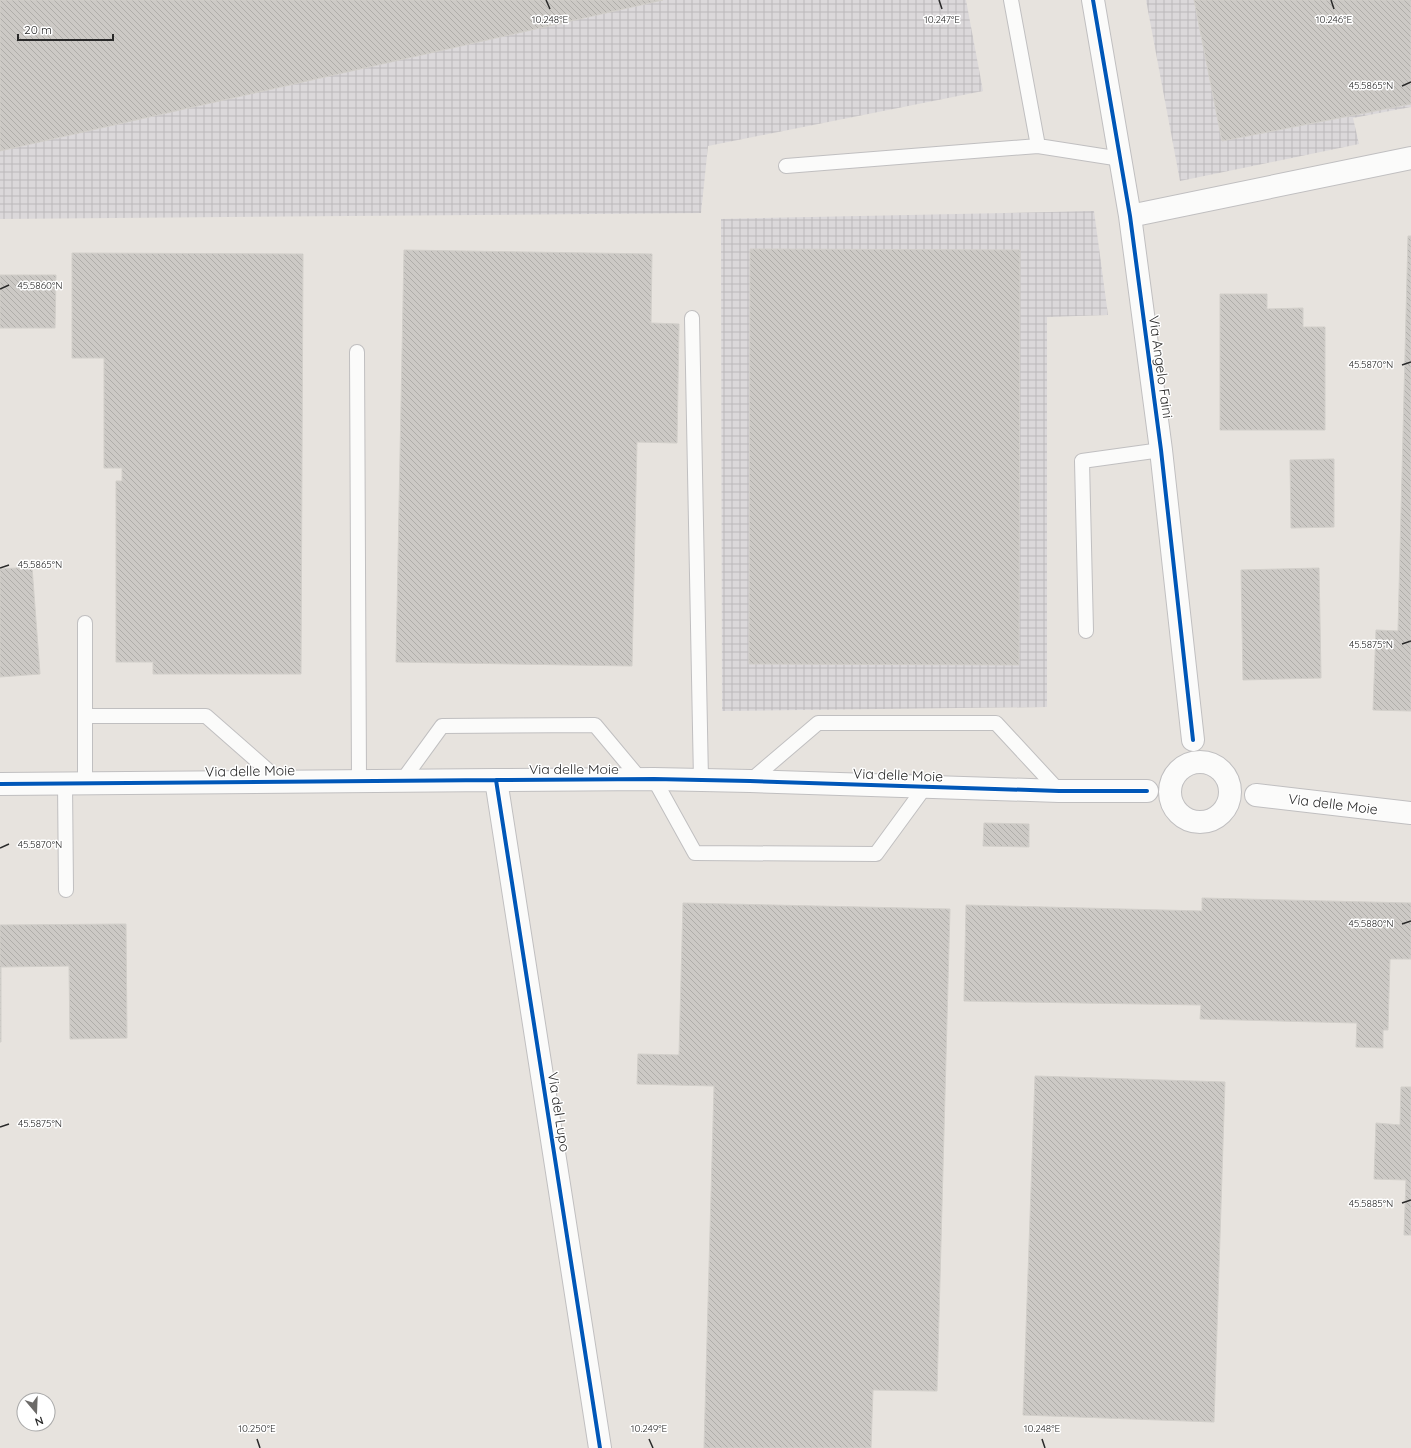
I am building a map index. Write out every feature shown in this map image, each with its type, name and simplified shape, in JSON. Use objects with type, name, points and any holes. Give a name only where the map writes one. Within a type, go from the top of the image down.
[{"type":"street","name":"Via Angelo Faini","points":[[1093,0],[1130,216],[1161,450],[1193,740]]},
{"type":"street","points":[[1130,216],[1411,158]]},
{"type":"street","points":[[1172,802],[1170,791],[1175,776],[1193,740],[1222,774],[1230,793],[1228,803]]},
{"type":"street","name":"Via delle Moie","points":[[1147,791],[1175,776],[1186,766],[1196,762],[1206,762],[1222,774],[1256,795]]},
{"type":"street","name":"Via delle Moie","points":[[0,784],[496,780],[750,781],[1059,791],[1147,791],[1172,802],[1178,812],[1188,819],[1200,821],[1211,820],[1221,813],[1228,803],[1256,795],[1411,813]]},
{"type":"street","name":"Via del Lupo","points":[[496,780],[600,1448]]},
{"type":"lane","points":[[1011,0],[1038,146]]},
{"type":"lane","points":[[786,166],[1038,146],[1121,159]]},
{"type":"lane","points":[[692,318],[701,780]]},
{"type":"lane","points":[[357,352],[359,781]]},
{"type":"lane","points":[[1086,631],[1082,461],[1161,450]]},
{"type":"lane","points":[[66,890],[75,784],[86,716],[85,623]]},
{"type":"lane","points":[[86,716],[206,716],[280,781]]},
{"type":"lane","points":[[750,781],[818,723],[996,723],[1059,791]]},
{"type":"lane","points":[[402,781],[442,726],[595,725],[647,780],[694,853],[876,854],[925,787]]},
{"type":"shaded area","points":[[0,0],[966,0],[983,91],[708,146],[701,213],[0,219]]},
{"type":"shaded area","points":[[1146,0],[1411,0],[1411,107],[1353,118],[1359,144],[1180,181]]},
{"type":"shaded area","points":[[1094,211],[1108,315],[1047,317],[1047,707],[722,711],[721,219]]},
{"type":"building","points":[[0,0],[663,0],[0,151]]},
{"type":"building","points":[[1194,0],[1411,0],[1411,104],[1222,141]]},
{"type":"building","points":[[1408,236],[1411,236],[1411,711],[1373,710],[1376,630],[1398,631]]},
{"type":"building","points":[[750,249],[1020,250],[1019,665],[749,664]]},
{"type":"building","points":[[404,250],[652,254],[651,323],[679,324],[677,443],[637,442],[632,666],[396,662]]},
{"type":"building","points":[[72,253],[303,254],[301,674],[153,674],[153,662],[116,662],[116,481],[122,481],[122,468],[104,468],[104,358],[72,358]]},
{"type":"building","points":[[0,275],[56,275],[55,328],[0,328]]},
{"type":"building","points":[[1220,294],[1267,294],[1267,309],[1303,308],[1303,327],[1325,327],[1325,430],[1220,430]]},
{"type":"building","points":[[1334,459],[1334,527],[1291,528],[1290,460]]},
{"type":"building","points":[[32,567],[40,674],[0,677],[0,569]]},
{"type":"building","points":[[1319,568],[1321,678],[1243,680],[1241,570]]},
{"type":"building","points":[[984,823],[1029,824],[1029,847],[983,846]]},
{"type":"building","points":[[1202,898],[1411,903],[1411,959],[1390,959],[1388,1030],[1383,1030],[1383,1048],[1356,1047],[1357,1023],[1200,1019],[1201,1005],[964,1001],[966,905],[1202,911]]},
{"type":"building","points":[[683,903],[950,909],[937,1391],[873,1390],[871,1448],[704,1448],[714,1086],[637,1084],[638,1054],[679,1055]]},
{"type":"building","points":[[126,924],[127,1038],[70,1039],[69,966],[1,967],[0,1042],[0,925]]},
{"type":"building","points":[[1035,1076],[1225,1082],[1214,1422],[1023,1415]]},
{"type":"building","points":[[1401,1087],[1411,1087],[1411,1235],[1404,1235],[1406,1180],[1374,1179],[1376,1123],[1400,1125]]},
{"type":"cycle path","points":[[1093,0],[1130,216],[1161,450],[1193,740]]},
{"type":"cycle path","points":[[0,784],[654,779],[1059,791],[1147,791]]},
{"type":"cycle path","points":[[496,780],[600,1448]]}]
